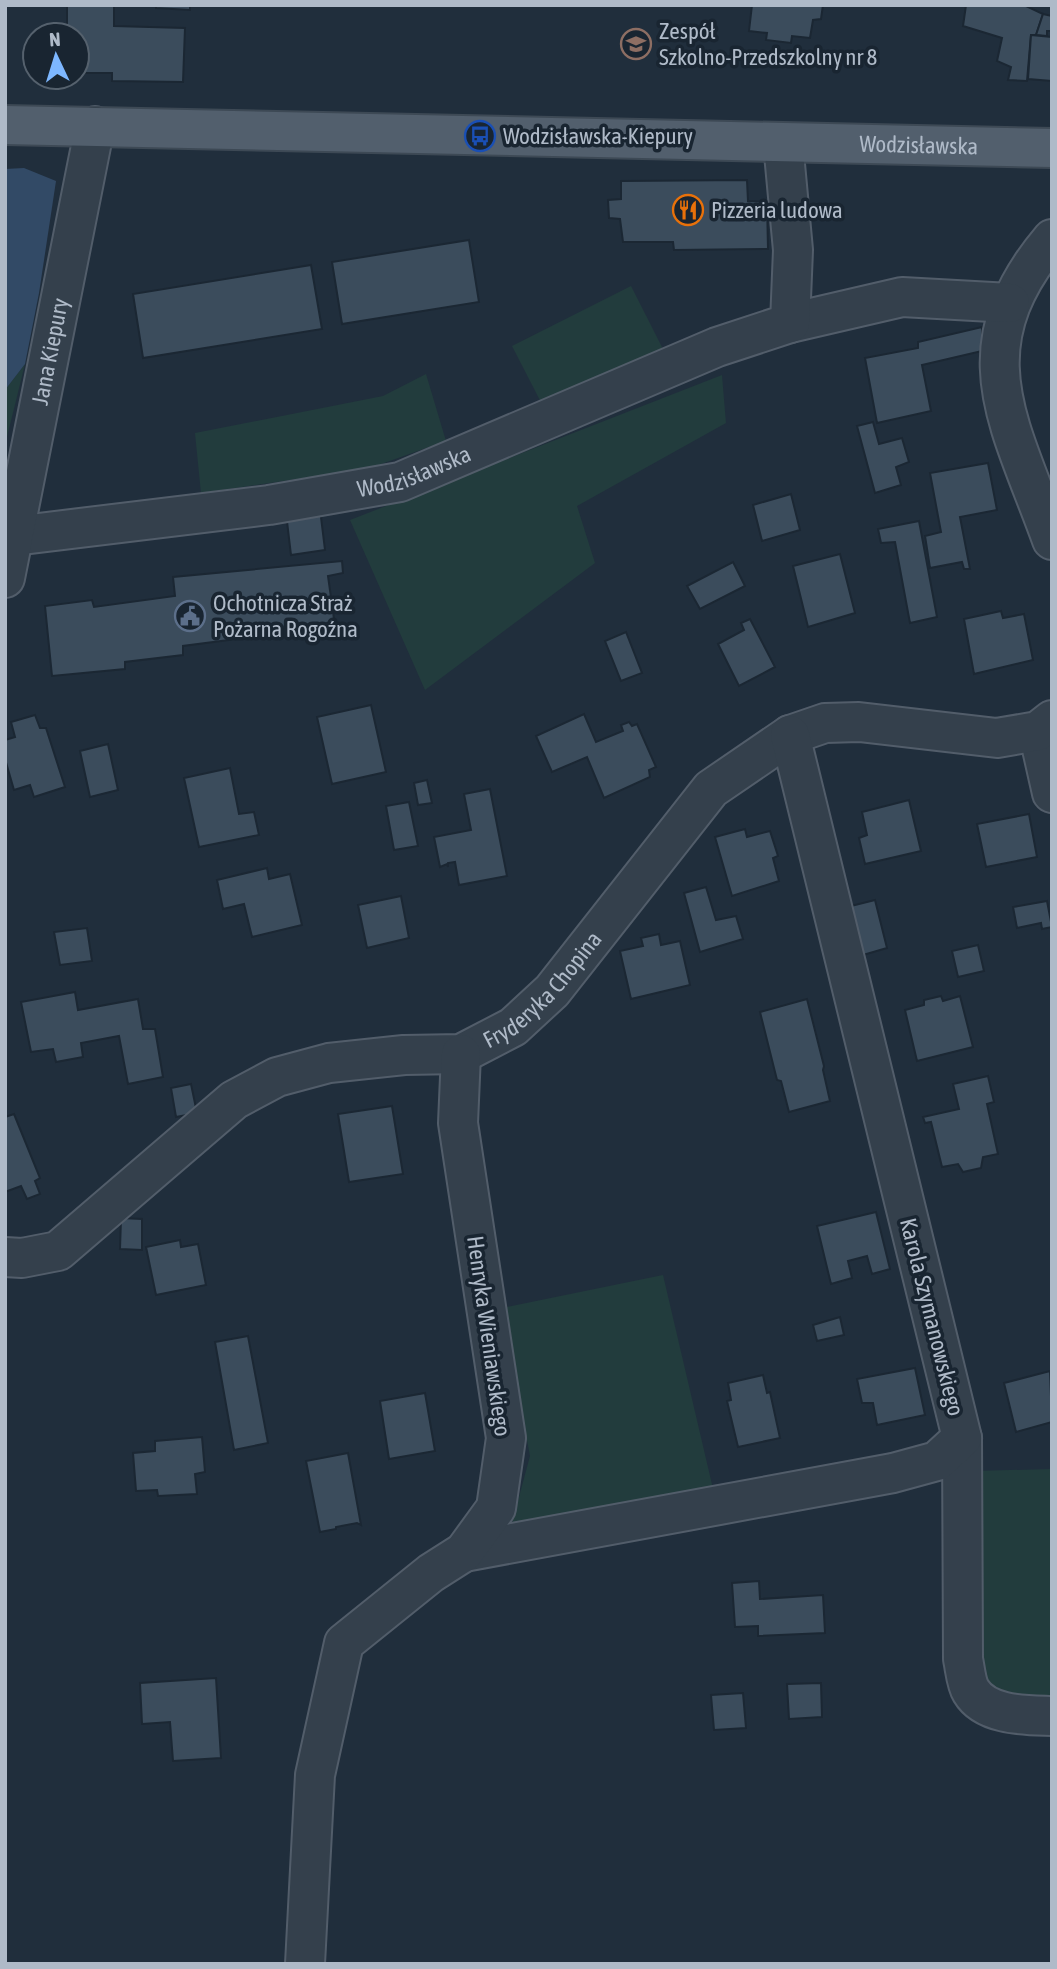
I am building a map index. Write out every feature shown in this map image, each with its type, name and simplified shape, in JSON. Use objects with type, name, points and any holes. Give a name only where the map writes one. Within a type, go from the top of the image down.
[{"type":"main road","name":"Wodzisławska","points":[[5,125],[1052,148]]},
{"type":"street","name":"Jana Kiepury","points":[[5,578],[95,126]]},
{"type":"street","points":[[783,143],[793,250],[790,323]]},
{"type":"street","points":[[1052,239],[1040,253],[1010,303],[1001,331],[998,362],[1001,393],[1052,540]]},
{"type":"street","name":"Wodzisławska","points":[[14,536],[268,505],[400,482],[717,347],[790,323],[902,297],[1010,303]]},
{"type":"street","name":"Fryderyka Chopina","points":[[5,1257],[22,1258],[58,1251],[234,1100],[277,1077],[329,1063],[404,1055],[461,1054],[513,1027],[552,991],[711,789],[790,735],[825,723],[859,722],[997,738],[1045,725]]},
{"type":"street","points":[[1045,725],[1052,793]]},
{"type":"street","name":"Karola Szymanowskiego","points":[[464,1552],[893,1473],[937,1461],[962,1438],[790,735]]},
{"type":"street","name":"Henryka Wieniawskiego","points":[[305,1964],[315,1775],[344,1643],[431,1573],[464,1552],[496,1508],[506,1438],[458,1123],[461,1054]]},
{"type":"street","points":[[962,1438],[962,1659],[971,1691],[988,1708],[1052,1716]]},
{"type":"green space","points":[[631,286],[665,353],[546,412],[512,346]]},
{"type":"green space","points":[[25,364],[5,445],[5,390]]},
{"type":"green space","points":[[426,374],[446,441],[367,469],[201,493],[195,433],[383,396]]},
{"type":"green space","points":[[722,375],[726,423],[577,506],[595,563],[425,690],[350,520]]},
{"type":"green space","points":[[663,1275],[714,1493],[511,1527],[530,1456],[502,1308]]},
{"type":"green space","points":[[1052,1469],[1052,1699],[1014,1699],[994,1687],[975,1661],[973,1471]]},
{"type":"water","points":[[24,168],[56,181],[25,364],[5,390],[5,169]]},
{"type":"building","points":[[67,5],[114,6],[114,26],[185,28],[183,82],[112,81],[112,73],[91,73],[91,21],[67,21]]},
{"type":"building","points":[[156,5],[190,5],[190,10],[156,8]]},
{"type":"building","points":[[752,5],[823,5],[821,19],[813,20],[810,38],[792,36],[791,43],[766,40],[767,33],[749,31]]},
{"type":"building","points":[[966,5],[1024,5],[1043,14],[1036,35],[1031,35],[1027,81],[1008,80],[1011,67],[997,61],[1002,38],[963,26]]},
{"type":"building","points":[[1043,14],[1052,16],[1052,31],[1047,31],[1047,36],[1036,35]]},
{"type":"building","points":[[1031,35],[1052,37],[1052,81],[1028,79]]},
{"type":"building","name":"Pizzeria ludowa","points":[[747,180],[748,201],[767,202],[768,249],[674,250],[673,242],[623,242],[620,219],[609,218],[608,200],[621,199],[621,181]]},
{"type":"building","points":[[469,240],[479,302],[342,324],[332,262]]},
{"type":"building","points":[[311,265],[322,329],[143,358],[133,294]]},
{"type":"building","points":[[982,327],[982,351],[922,365],[931,411],[877,423],[865,358],[918,348],[918,342]]},
{"type":"building","points":[[873,422],[879,444],[902,438],[909,462],[896,467],[901,485],[875,493],[857,426]]},
{"type":"building","points":[[988,463],[997,510],[960,517],[970,569],[964,569],[962,562],[930,568],[925,536],[941,532],[930,473]]},
{"type":"building","points":[[791,494],[800,530],[762,541],[753,505]]},
{"type":"building","points":[[320,509],[325,550],[291,555],[286,513]]},
{"type":"building","points":[[919,521],[937,617],[910,623],[895,542],[881,543],[878,529]]},
{"type":"building","points":[[840,554],[855,613],[808,627],[793,566]]},
{"type":"building","name":"Ochotnicza Straż Pożarna Rogoźna","points":[[342,561],[343,573],[328,576],[335,626],[183,646],[183,655],[125,662],[125,669],[52,676],[45,606],[92,600],[94,607],[175,596],[173,577]]},
{"type":"building","points":[[733,562],[745,586],[700,609],[687,586]]},
{"type":"building","points":[[1001,611],[1003,618],[1024,614],[1033,660],[974,674],[964,619]]},
{"type":"building","points":[[750,619],[775,667],[739,686],[718,644],[744,630],[741,623]]},
{"type":"building","points":[[626,632],[642,673],[621,681],[605,641]]},
{"type":"building","points":[[371,705],[386,772],[332,784],[317,717]]},
{"type":"building","points":[[584,714],[596,742],[623,731],[621,725],[629,722],[632,726],[637,724],[656,767],[649,770],[650,777],[604,798],[587,757],[552,772],[536,736]]},
{"type":"building","points":[[35,715],[40,728],[46,728],[65,787],[34,797],[30,785],[14,790],[5,759],[5,740],[15,737],[11,722]]},
{"type":"building","points":[[108,744],[118,790],[90,797],[80,751]]},
{"type":"building","points":[[230,768],[239,814],[254,812],[259,835],[199,847],[184,778]]},
{"type":"building","points":[[427,780],[432,803],[418,805],[414,783]]},
{"type":"building","points":[[490,789],[507,876],[459,885],[455,862],[448,863],[448,867],[447,864],[440,867],[434,837],[471,830],[464,794]]},
{"type":"building","points":[[909,800],[921,851],[865,864],[859,838],[867,835],[862,812]]},
{"type":"building","points":[[409,802],[418,846],[394,850],[386,806]]},
{"type":"building","points":[[1029,814],[1037,857],[986,867],[977,824]]},
{"type":"building","points":[[745,829],[747,837],[770,831],[778,856],[773,858],[779,881],[732,896],[715,837]]},
{"type":"building","points":[[267,868],[269,879],[290,874],[302,925],[252,937],[244,904],[223,909],[217,880]]},
{"type":"building","points":[[706,887],[716,920],[736,916],[743,939],[700,952],[684,893]]},
{"type":"building","points":[[401,896],[409,938],[367,948],[358,905]]},
{"type":"building","points":[[875,900],[887,948],[863,955],[851,906]]},
{"type":"building","points":[[1047,901],[1052,927],[1042,929],[1041,923],[1017,928],[1013,907]]},
{"type":"building","points":[[87,928],[92,961],[60,965],[54,932]]},
{"type":"building","points":[[659,934],[661,945],[680,941],[690,985],[631,999],[620,951],[643,946],[641,938]]},
{"type":"building","points":[[978,945],[984,971],[958,977],[952,951]]},
{"type":"building","points":[[75,992],[78,1010],[138,999],[143,1029],[155,1029],[163,1077],[128,1084],[119,1036],[81,1043],[83,1057],[56,1062],[53,1049],[31,1052],[21,1002]]},
{"type":"building","points":[[941,996],[943,1001],[960,996],[973,1047],[917,1061],[905,1010],[924,1005],[924,1000]]},
{"type":"building","points":[[807,999],[830,1101],[789,1112],[781,1081],[777,1080],[760,1012]]},
{"type":"building","points":[[988,1076],[994,1102],[987,1104],[998,1154],[983,1157],[981,1168],[963,1172],[958,1164],[942,1167],[931,1122],[925,1123],[923,1117],[959,1109],[953,1084]]},
{"type":"building","points":[[191,1084],[197,1113],[176,1117],[171,1088]]},
{"type":"building","points":[[392,1106],[403,1174],[349,1182],[338,1114]]},
{"type":"building","points":[[14,1114],[40,1178],[35,1181],[40,1194],[27,1199],[21,1186],[5,1192],[5,1117]]},
{"type":"building","points":[[876,1212],[890,1269],[872,1274],[867,1256],[848,1261],[852,1278],[831,1284],[817,1226]]},
{"type":"building","points":[[121,1218],[142,1219],[142,1250],[120,1249]]},
{"type":"building","points":[[180,1240],[181,1247],[198,1244],[206,1285],[156,1295],[146,1247]]},
{"type":"building","points":[[840,1317],[844,1335],[817,1341],[813,1325]]},
{"type":"building","points":[[248,1336],[268,1443],[234,1450],[215,1342]]},
{"type":"building","points":[[915,1368],[925,1415],[877,1425],[873,1403],[862,1403],[857,1379]]},
{"type":"building","points":[[1050,1371],[1052,1422],[1016,1432],[1004,1383]]},
{"type":"building","points":[[763,1375],[767,1393],[770,1392],[780,1438],[738,1447],[727,1401],[731,1400],[728,1383]]},
{"type":"building","points":[[425,1393],[435,1451],[389,1459],[380,1401]]},
{"type":"building","points":[[202,1437],[205,1472],[195,1474],[197,1494],[158,1496],[157,1490],[136,1491],[133,1453],[155,1451],[155,1441]]},
{"type":"building","points":[[348,1453],[361,1525],[357,1523],[320,1532],[306,1461]]},
{"type":"building","points":[[759,1581],[760,1599],[823,1595],[825,1633],[758,1636],[758,1626],[735,1627],[732,1583]]},
{"type":"building","points":[[216,1678],[221,1758],[173,1761],[170,1722],[142,1724],[140,1683]]},
{"type":"building","points":[[821,1683],[822,1717],[789,1719],[787,1684]]},
{"type":"building","points":[[743,1693],[746,1728],[714,1730],[711,1695]]},
{"type":"place","name":"Zespół Szkolno-Przedszkolny nr 8","points":[[636,44]]},
{"type":"place","name":"Wodzisławska-Kiepury","points":[[480,136]]},
{"type":"place","name":"Pizzeria ludowa","points":[[688,210]]},
{"type":"place","name":"Ochotnicza Straż Pożarna Rogoźna","points":[[190,616]]}]
